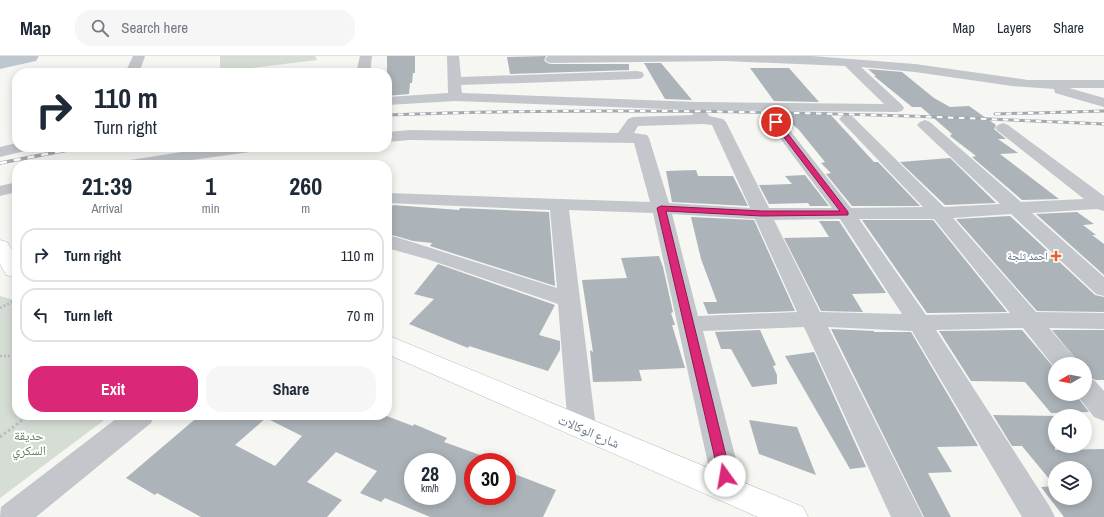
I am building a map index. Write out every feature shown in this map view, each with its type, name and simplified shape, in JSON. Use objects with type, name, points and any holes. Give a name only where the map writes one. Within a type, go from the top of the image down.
[{"type":"street","points":[[134,68],[139,56]]},
{"type":"street","points":[[365,68],[366,56]]},
{"type":"street","points":[[453,56],[455,97]]},
{"type":"street","points":[[557,78],[551,57],[629,56],[734,58],[849,63],[915,68],[1039,85],[1104,103]]},
{"type":"street","points":[[629,56],[651,103]]},
{"type":"street","points":[[623,138],[632,122],[700,112],[897,108],[849,63]]},
{"type":"street","points":[[454,81],[637,75]]},
{"type":"street","points":[[1039,85],[1084,83],[1104,84]]},
{"type":"street","points":[[392,101],[455,97],[651,103],[700,112],[718,122],[907,517]]},
{"type":"street","points":[[847,119],[939,213],[1060,357]]},
{"type":"street","points":[[776,122],[846,214],[919,323],[1038,517]]},
{"type":"street","points":[[925,125],[1104,289]]},
{"type":"street","points":[[1003,128],[1103,204]]},
{"type":"street","points":[[392,137],[410,135],[641,138],[661,208],[729,491]]},
{"type":"street","points":[[0,152],[12,149]]},
{"type":"street","points":[[156,160],[213,152]]},
{"type":"street","points":[[0,191],[12,188]]},
{"type":"street","points":[[392,198],[661,208],[762,214],[939,213],[1103,204]]},
{"type":"street","points":[[559,204],[582,428]]},
{"type":"street","points":[[392,243],[569,300]]},
{"type":"street","points":[[0,246],[12,267]]},
{"type":"street","points":[[689,324],[812,319],[919,323],[1028,320],[1104,321]]},
{"type":"street","name":"شارع الوكالات","points":[[392,346],[785,516]]},
{"type":"street","points":[[1092,395],[1104,410]]},
{"type":"street","points":[[12,517],[135,420]]},
{"type":"path","points":[[0,308],[12,302]]},
{"type":"path","points":[[0,356],[12,356]]},
{"type":"path","points":[[0,437],[24,420]]},
{"type":"green space","points":[[220,56],[315,56],[317,60],[252,68],[220,68]]},
{"type":"green space","name":"حديقة السكري","points":[[0,296],[12,300],[12,420],[104,420],[0,498]]},
{"type":"building","points":[[387,56],[415,56],[415,73],[413,73],[412,83],[410,83],[409,94],[392,96],[392,68],[387,68]]},
{"type":"building","points":[[546,56],[544,60],[551,64],[629,64],[629,70],[510,74],[507,57]]},
{"type":"building","points":[[644,63],[661,63],[692,100],[665,99]]},
{"type":"building","points":[[750,68],[789,68],[819,102],[774,101]]},
{"type":"building","points":[[868,69],[902,72],[934,98],[950,107],[969,106],[996,125],[994,129],[1006,139],[998,139],[1018,153],[1000,154],[1059,199],[1022,200],[972,157],[976,156],[950,136],[952,134],[921,107],[912,107],[874,76],[876,76]]},
{"type":"building","points":[[782,112],[829,113],[874,162],[878,162],[920,206],[852,206],[826,174],[831,173],[821,163],[825,162]]},
{"type":"building","points":[[950,158],[996,203],[945,205],[900,162]]},
{"type":"building","points":[[696,170],[698,176],[733,176],[748,206],[672,202],[666,171]]},
{"type":"building","points":[[805,175],[829,206],[810,206],[808,203],[769,204],[759,185],[792,184],[785,176]]},
{"type":"building","points":[[393,205],[459,210],[460,208],[549,212],[555,286],[430,246],[432,243],[413,241],[392,236]]},
{"type":"building","points":[[1077,212],[1094,224],[1083,225],[1096,235],[1092,235],[1104,244],[1104,275],[1036,214]]},
{"type":"building","points":[[1010,216],[1095,295],[1104,297],[1104,312],[1037,311],[956,219]]},
{"type":"building","points":[[691,217],[754,220],[795,311],[708,314],[703,302],[717,302],[701,259]]},
{"type":"building","points":[[862,220],[933,220],[1007,312],[927,313]]},
{"type":"building","points":[[819,221],[839,221],[886,293],[852,294],[863,312],[821,311],[784,238],[829,237]]},
{"type":"building","points":[[659,256],[663,267],[673,312],[671,313],[675,325],[672,325],[685,368],[639,370],[642,381],[593,382],[590,350],[593,352],[582,280],[627,278],[621,258]]},
{"type":"building","points":[[438,264],[555,305],[539,335],[560,341],[560,350],[548,371],[469,346],[468,348],[409,324],[434,299],[414,294]]},
{"type":"building","points":[[831,329],[874,332],[911,332],[978,446],[937,447],[952,472],[928,473],[951,517],[924,517]]},
{"type":"building","points":[[760,330],[776,365],[773,366],[777,375],[777,384],[752,387],[731,349],[721,349],[715,332]]},
{"type":"building","points":[[1022,330],[1048,361],[1048,401],[1080,401],[1087,409],[1048,409],[1025,382],[971,381],[939,331]]},
{"type":"building","points":[[1052,330],[1104,330],[1104,380],[1092,379],[1092,357],[1074,357]]},
{"type":"building","points":[[814,352],[866,467],[850,469],[785,356]]},
{"type":"building","points":[[993,415],[1048,416],[1048,453],[1092,453],[1092,449],[1104,449],[1104,517],[1064,517],[1055,505],[1092,505],[1092,461],[1048,461],[1048,478],[1022,446],[1012,446]]},
{"type":"building","points":[[392,418],[413,426],[414,424],[447,438],[444,442],[475,453],[464,453],[464,505],[516,505],[516,474],[556,490],[543,517],[430,517],[385,498],[381,502],[360,493],[377,471],[336,452],[307,482],[342,500],[327,517],[201,517],[157,493],[155,495],[126,478],[194,420],[264,420],[235,445],[275,466],[302,436],[270,420],[392,420]]},
{"type":"building","points":[[749,420],[797,427],[816,475],[759,454]]},
{"type":"building","points":[[1048,486],[1048,496],[1041,487]]},
{"type":"waterway","points":[[0,62],[28,56]]},
{"type":"railway","points":[[392,115],[566,111],[746,112],[1104,124]]},
{"type":"railway","points":[[995,114],[1104,111]]},
{"type":"railway","points":[[16,160],[57,152]]},
{"type":"railway","points":[[0,163],[12,161]]},
{"type":"place","name":"احمد ثلجة","points":[[1056,256]]},
{"type":"route","points":[[725,476],[661,208],[762,214],[846,214],[776,122]]}]
